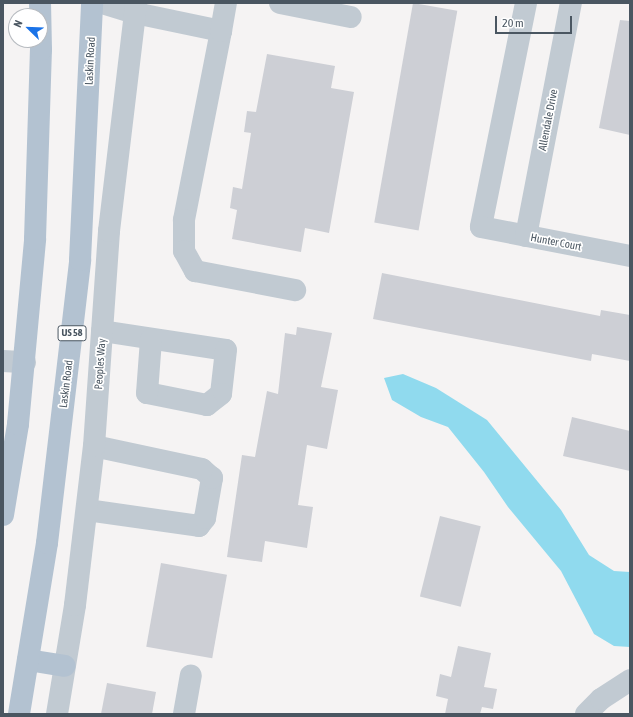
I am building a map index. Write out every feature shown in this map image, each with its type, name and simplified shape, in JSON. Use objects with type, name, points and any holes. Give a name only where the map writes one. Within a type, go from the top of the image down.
[{"type":"main road","points":[[3,515],[24,362],[35,239],[41,50],[40,3]]},
{"type":"main road","name":"Laskin Road","points":[[14,711],[28,660],[47,543],[80,260],[92,3]]},
{"type":"main road","points":[[28,660],[65,666]]},
{"type":"street","points":[[102,3],[136,8],[221,31]]},
{"type":"street","points":[[226,3],[184,220],[184,251],[195,271],[295,290]]},
{"type":"street","points":[[280,3],[351,17]]},
{"type":"street","name":"Hunter Court","points":[[526,3],[481,227],[630,256]]},
{"type":"street","name":"Allendale Drive","points":[[526,236],[571,3]]},
{"type":"street","name":"Peoples Way","points":[[57,714],[87,510],[94,446],[109,231],[136,8]]},
{"type":"street","points":[[102,331],[151,340]]},
{"type":"street","points":[[3,361],[24,362]]},
{"type":"street","points":[[87,510],[199,526],[205,518],[212,478],[202,469],[94,446]]},
{"type":"street","points":[[184,714],[191,676]]},
{"type":"street","points":[[586,714],[601,699],[630,680]]},
{"type":"water","points":[[403,374],[436,388],[487,420],[561,510],[589,555],[614,571],[630,572],[630,647],[614,646],[594,634],[561,571],[508,507],[484,472],[448,427],[421,417],[392,400],[384,378]]},
{"type":"building","points":[[413,3],[457,11],[419,230],[374,223]]},
{"type":"building","points":[[620,20],[630,21],[630,135],[599,128]]},
{"type":"building","points":[[267,54],[335,66],[331,88],[354,92],[329,233],[305,228],[301,252],[232,239],[237,210],[230,208],[233,187],[242,189],[251,133],[244,132],[247,111],[256,112]]},
{"type":"building","points":[[382,273],[600,316],[601,310],[630,315],[630,361],[592,354],[591,361],[373,319]]},
{"type":"building","points":[[297,327],[332,333],[321,387],[338,390],[327,449],[307,445],[298,505],[313,507],[307,548],[265,541],[262,562],[227,557],[242,455],[255,457],[267,391],[278,394],[285,333],[296,335]]},
{"type":"building","points":[[572,417],[630,431],[630,471],[563,456]]},
{"type":"building","points":[[440,516],[481,526],[461,607],[420,597]]},
{"type":"building","points":[[161,563],[227,575],[212,658],[146,647]]},
{"type":"building","points":[[458,646],[491,653],[484,687],[497,689],[493,709],[482,707],[480,714],[445,714],[448,699],[436,696],[440,674],[451,677]]},
{"type":"building","points":[[107,683],[156,692],[152,714],[101,714]]}]
